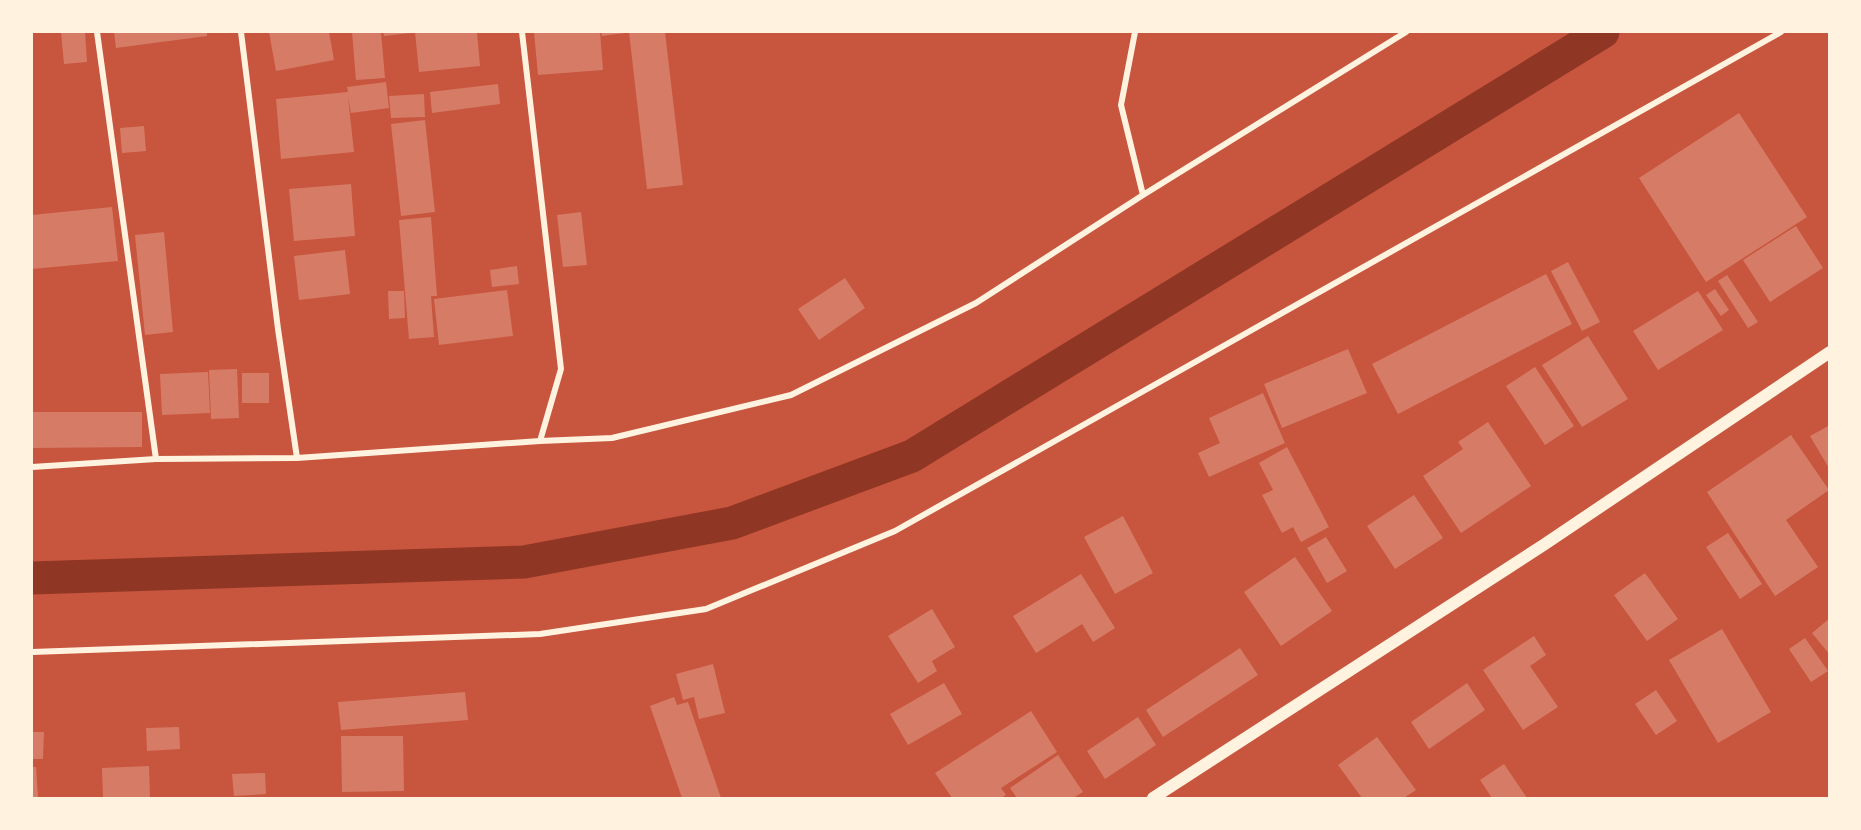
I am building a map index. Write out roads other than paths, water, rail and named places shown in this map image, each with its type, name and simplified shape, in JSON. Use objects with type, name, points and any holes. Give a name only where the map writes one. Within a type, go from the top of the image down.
[{"type":"main road","points":[[1153,798],[1545,544],[1830,352]]},
{"type":"street","points":[[97,32],[156,459]]},
{"type":"street","points":[[241,32],[278,329],[297,458]]},
{"type":"street","points":[[522,32],[561,369],[540,441]]},
{"type":"street","points":[[1135,32],[1121,105],[1143,195]]},
{"type":"street","points":[[32,467],[156,459],[297,458],[612,438],[791,395],[976,303],[1143,195],[1406,32]]},
{"type":"street","points":[[32,652],[540,634],[706,609],[896,531],[1781,32]]},
{"type":"waterway","points":[[32,578],[524,562],[732,523],[912,456],[1603,32]]}]
